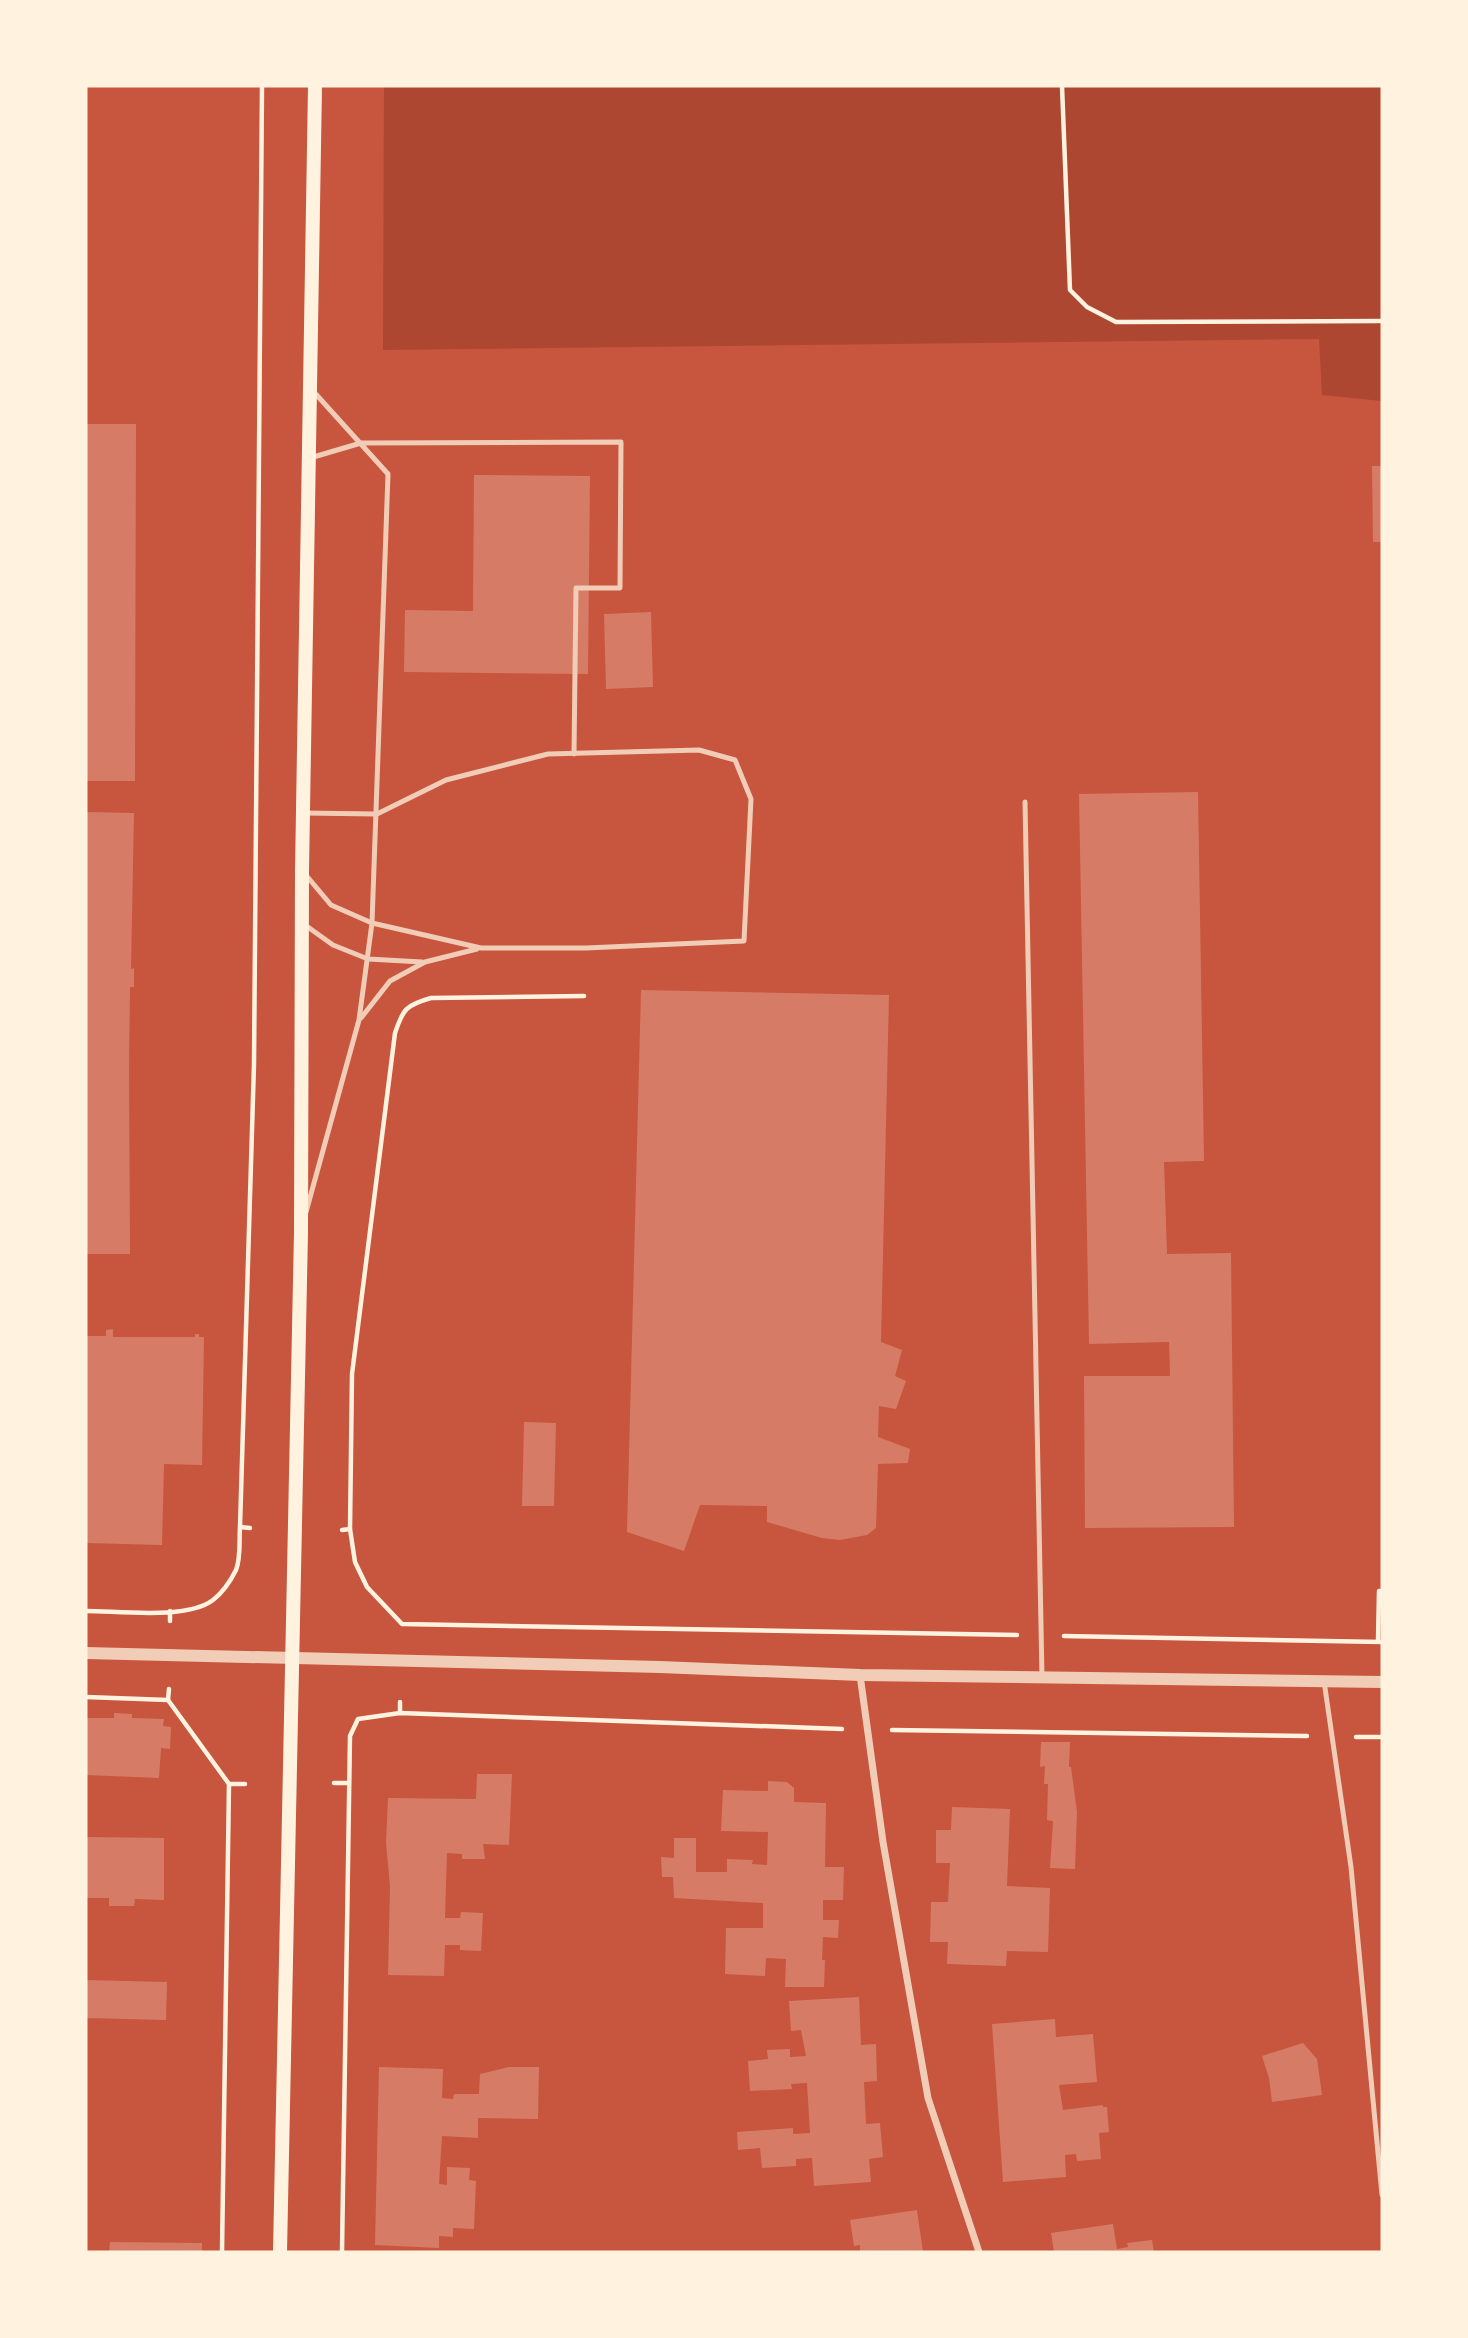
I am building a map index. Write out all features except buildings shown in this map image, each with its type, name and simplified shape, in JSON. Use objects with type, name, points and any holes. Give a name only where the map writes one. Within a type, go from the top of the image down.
[{"type":"main road","points":[[280,2252],[301,1232],[303,813],[315,86]]},
{"type":"street","points":[[86,1653],[860,1675],[1382,1682]]},
{"type":"street","points":[[860,1675],[883,1842],[928,2098],[979,2252]]},
{"type":"lane","points":[[301,1232],[359,1020],[368,959],[377,814],[388,474],[311,388]]},
{"type":"lane","points":[[310,458],[361,443],[621,442],[620,588],[576,588],[574,754]]},
{"type":"lane","points":[[303,813],[377,814],[446,780],[548,754],[699,750],[735,760],[751,799],[744,941],[586,948],[481,948],[372,923],[331,905],[303,871]]},
{"type":"lane","points":[[1025,802],[1042,1677]]},
{"type":"lane","points":[[302,923],[333,945],[368,959],[425,962]]},
{"type":"lane","points":[[359,1020],[390,981],[425,962],[481,948]]},
{"type":"lane","points":[[1324,1681],[1351,1867],[1382,2195]]},
{"type":"path","points":[[86,1611],[193,1609],[212,1601],[223,1590],[237,1568],[254,1064],[262,86]]},
{"type":"path","points":[[1062,86],[1070,290],[1087,307],[1116,322],[1382,321]]},
{"type":"path","points":[[584,996],[431,998],[414,1003],[401,1012],[395,1033],[352,1374],[350,1530],[355,1562],[367,1587],[402,1624],[1380,1642],[1379,1591],[1382,1591]]},
{"type":"path","points":[[240,1527],[250,1528]]},
{"type":"path","points":[[342,1530],[350,1530]]},
{"type":"path","points":[[170,1611],[170,1621]]},
{"type":"path","points":[[169,1689],[168,1700],[229,1784],[222,2252]]},
{"type":"path","points":[[86,1697],[168,1700]]},
{"type":"path","points":[[400,1702],[400,1713]]},
{"type":"path","points":[[342,2252],[350,1736],[358,1719],[400,1713],[843,1729]]},
{"type":"path","points":[[889,1730],[1315,1736]]},
{"type":"path","points":[[1345,1736],[1382,1737]]},
{"type":"path","points":[[334,1783],[349,1783]]},
{"type":"path","points":[[229,1784],[245,1784]]},
{"type":"shaded area","points":[[384,86],[1382,86],[1382,401],[1322,395],[1319,339],[383,350]]}]
